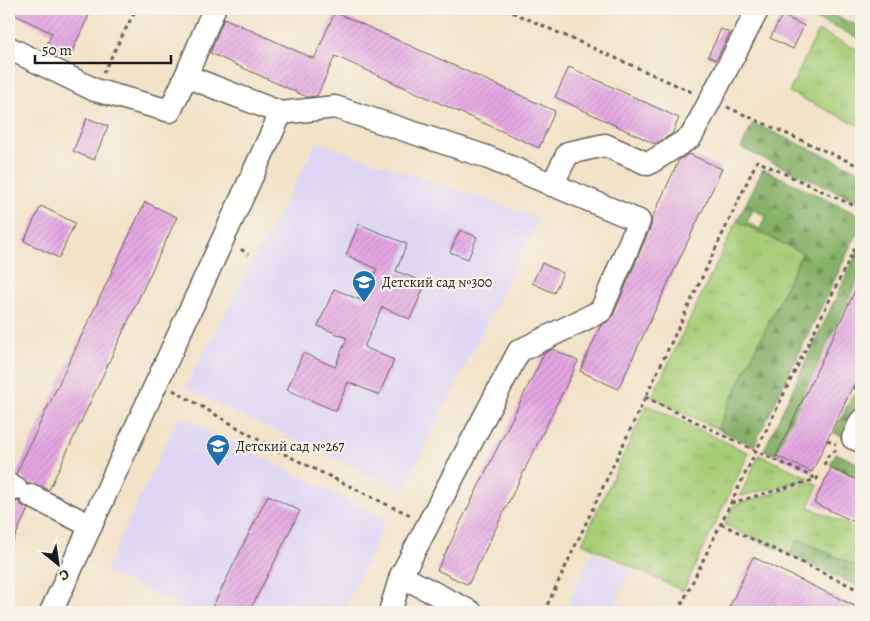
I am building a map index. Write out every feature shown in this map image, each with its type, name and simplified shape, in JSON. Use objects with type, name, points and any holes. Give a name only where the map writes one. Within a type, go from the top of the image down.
[{"type":"lane","points":[[9,48],[94,90],[170,111],[214,9]]},
{"type":"lane","points":[[552,185],[568,153],[605,145],[648,164],[691,137],[758,9]]},
{"type":"lane","points":[[186,76],[281,113],[335,107],[484,156],[639,221],[601,311],[518,351],[401,576],[390,612]]},
{"type":"lane","points":[[52,612],[281,113]]},
{"type":"lane","points":[[861,421],[853,438],[861,441]]},
{"type":"lane","points":[[18,490],[91,526]]},
{"type":"lane","points":[[401,576],[471,612]]},
{"type":"path","points":[[94,90],[136,9]]},
{"type":"path","points":[[505,9],[861,167]]},
{"type":"path","points":[[544,612],[757,161],[861,209]]},
{"type":"path","points":[[678,612],[861,234]]},
{"type":"path","points":[[158,381],[278,451],[392,507],[430,523]]},
{"type":"path","points":[[852,387],[861,391]]},
{"type":"path","points":[[645,397],[756,451],[818,477],[731,503]]},
{"type":"path","points":[[720,524],[861,591]]},
{"type":"shaded area","name":"Детский сад №300","points":[[317,142],[539,218],[403,491],[185,388]]},
{"type":"shaded area","name":"Детский сад №267","points":[[179,416],[387,519],[343,612],[185,612],[186,609],[105,571]]},
{"type":"shaded area","points":[[592,552],[631,570],[616,602],[639,612],[564,612]]},
{"type":"green space","points":[[810,9],[819,9],[861,27],[861,39],[807,15]]},
{"type":"green space","points":[[818,31],[861,51],[861,123],[858,125],[789,92]]},
{"type":"green space","points":[[753,123],[861,172],[861,203],[741,148]]},
{"type":"green space","points":[[763,169],[861,216],[861,225],[754,446],[717,429],[802,253],[737,221]],"holes":[[[753,210],[766,216],[760,229],[747,222]]]},
{"type":"green space","points":[[737,221],[803,252],[717,429],[652,397]]},
{"type":"green space","points":[[861,244],[861,273],[775,455],[764,450]]},
{"type":"green space","points":[[853,394],[861,398],[861,402],[844,437],[834,433]]},
{"type":"green space","points":[[647,405],[749,453],[683,591],[582,543]]},
{"type":"green space","points":[[836,453],[861,465],[860,479],[830,465]]},
{"type":"green space","points":[[759,455],[812,479],[740,496]]},
{"type":"green space","points":[[812,482],[818,485],[809,507],[861,531],[861,568],[798,539],[790,555],[725,525],[734,505]]},
{"type":"green space","points":[[798,539],[861,568],[861,588],[790,555]]},
{"type":"building","points":[[9,9],[92,9],[69,57],[46,46],[52,33],[9,12]]},
{"type":"building","points":[[335,12],[555,111],[539,148],[335,56],[317,96],[307,97],[210,53],[224,18],[314,59]]},
{"type":"building","points":[[782,15],[804,26],[793,49],[770,38]]},
{"type":"building","points":[[721,29],[730,33],[716,60],[708,56]]},
{"type":"building","points":[[569,67],[679,118],[672,134],[655,144],[555,97]]},
{"type":"building","points":[[87,118],[108,126],[94,160],[73,151]]},
{"type":"building","points":[[689,154],[722,169],[618,389],[580,371],[601,325],[613,316],[651,226],[652,218],[679,160]]},
{"type":"building","points":[[145,202],[177,217],[49,490],[36,484],[28,484],[16,474]]},
{"type":"building","points":[[41,206],[75,223],[59,258],[24,241]]},
{"type":"building","points":[[359,224],[407,244],[396,271],[426,283],[410,319],[382,307],[364,347],[394,360],[379,395],[348,382],[336,411],[287,390],[303,353],[335,367],[347,338],[318,326],[334,289],[363,301],[377,269],[346,255]]},
{"type":"building","points":[[460,230],[477,237],[468,259],[450,252]]},
{"type":"building","points":[[542,263],[563,273],[554,293],[532,283]]},
{"type":"building","points":[[861,278],[861,369],[812,472],[776,456]]},
{"type":"building","points":[[553,349],[578,361],[468,585],[437,570],[544,354]]},
{"type":"building","points":[[831,468],[861,482],[861,525],[814,503]]},
{"type":"building","points":[[268,495],[300,511],[249,612],[210,612]]},
{"type":"building","points":[[9,500],[19,501],[20,504],[28,509],[9,550]]},
{"type":"building","points":[[753,557],[861,609],[861,612],[727,612]]},
{"type":"place","name":"Детский сад №300","points":[[364,303]]},
{"type":"place","name":"Детский сад №267","points":[[218,467]]}]
